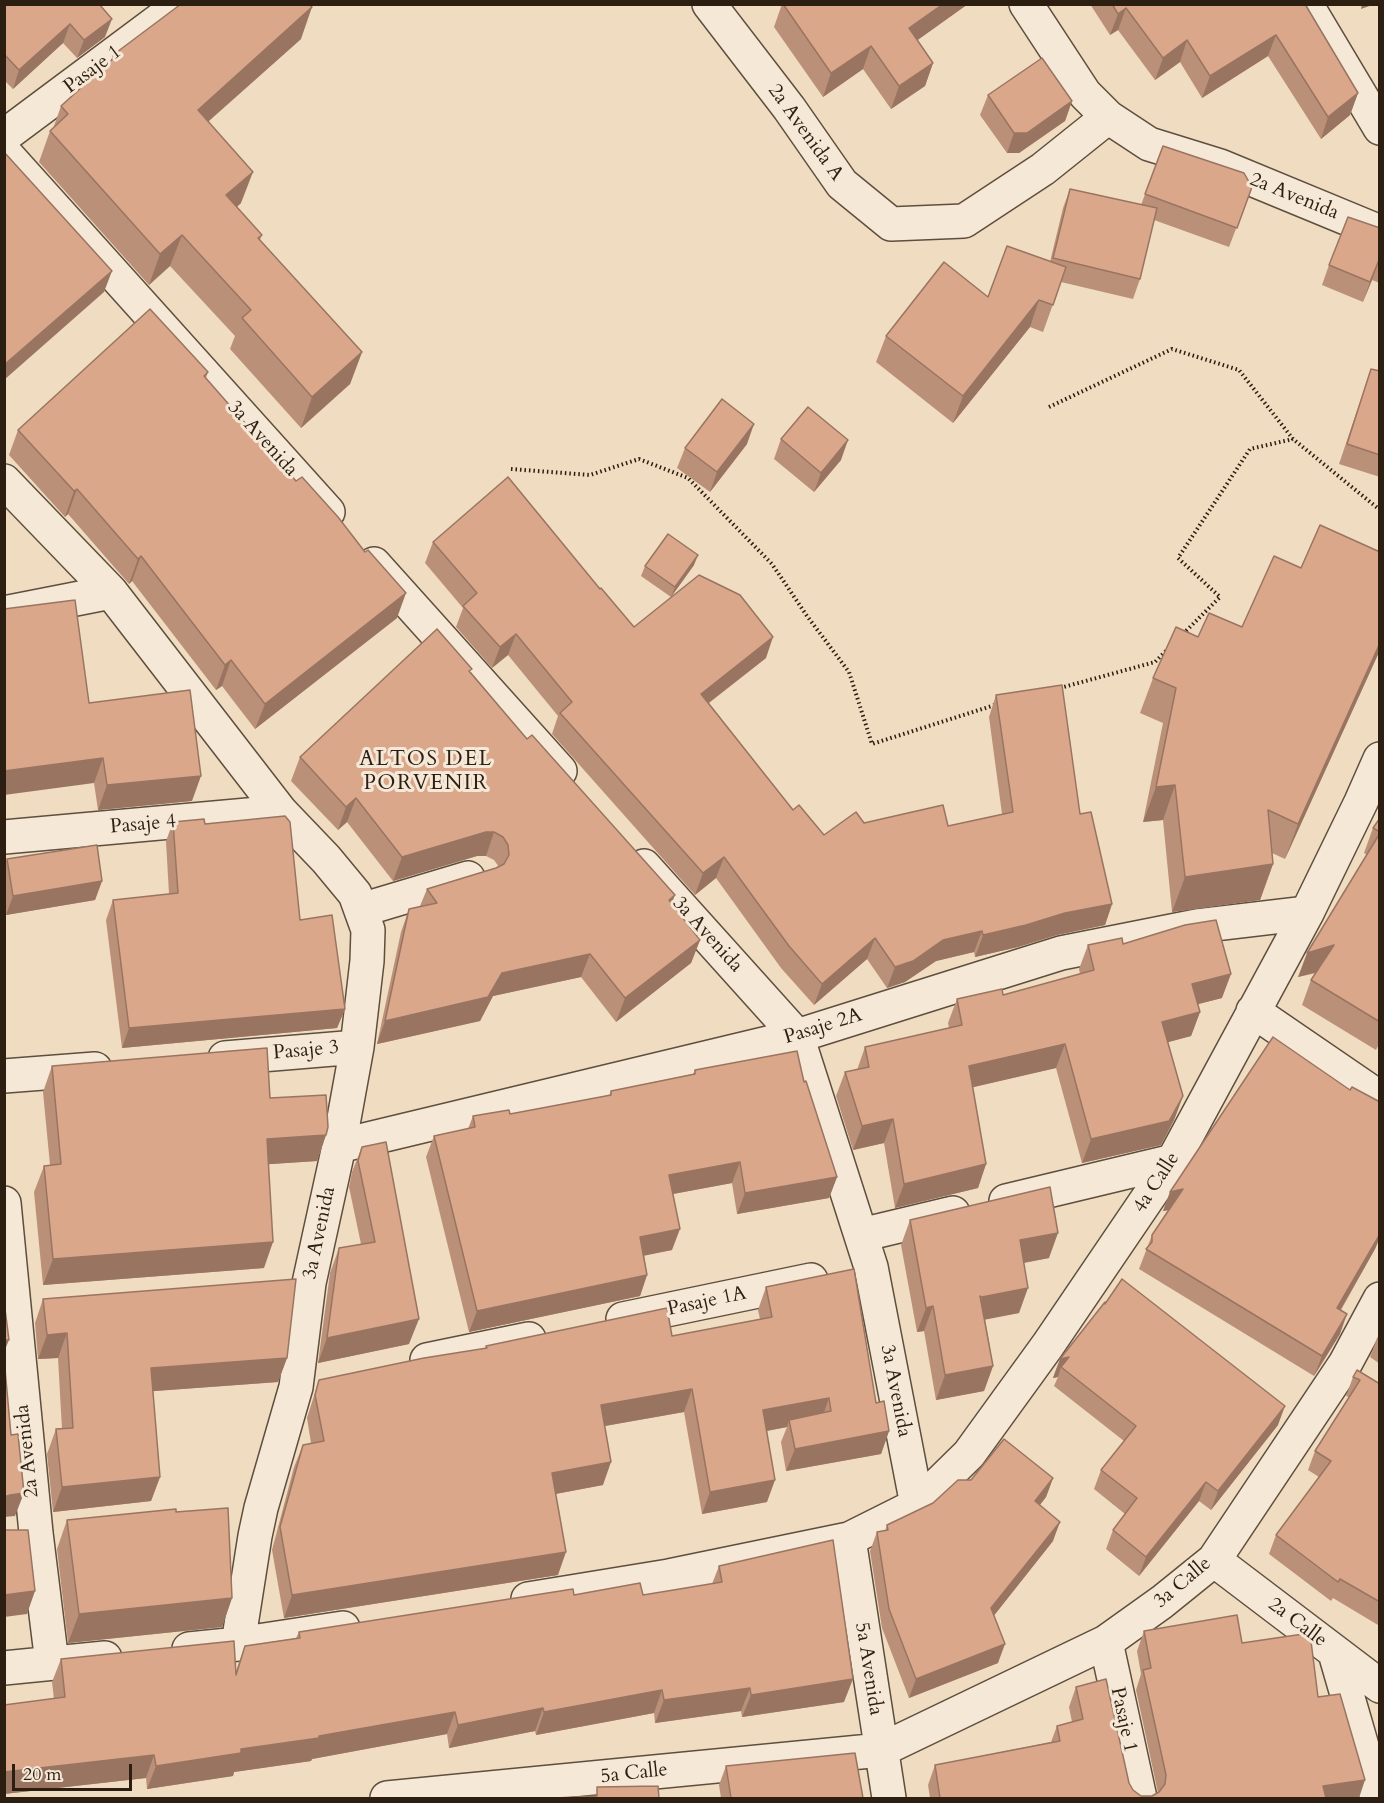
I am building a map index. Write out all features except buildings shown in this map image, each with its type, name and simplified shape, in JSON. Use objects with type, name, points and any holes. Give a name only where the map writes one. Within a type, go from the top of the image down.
[{"type":"street","name":"Pasaje 1","points":[[4,136],[181,4]]},
{"type":"street","name":"2a Avenida A","points":[[709,4],[789,108],[842,184],[891,224],[964,221],[1043,169],[1108,117]]},
{"type":"street","name":"2a Avenida","points":[[1026,4],[1085,94],[1108,117],[1149,144],[1220,166],[1380,232]]},
{"type":"street","points":[[1306,4],[1378,122]]},
{"type":"street","name":"3a Avenida","points":[[4,152],[581,795]]},
{"type":"street","name":"3a Avenida","points":[[4,481],[111,592],[281,812],[355,894],[368,930],[368,951],[357,1047],[339,1146],[309,1283],[296,1388],[261,1508],[238,1644]]},
{"type":"street","points":[[4,613],[111,592]]},
{"type":"street","name":"4a Calle","points":[[495,1604],[669,1576],[849,1539],[917,1505],[969,1454],[1048,1345],[1173,1161],[1306,913],[1362,802],[1380,759]]},
{"type":"street","name":"Pasaje 4","points":[[4,837],[281,812]]},
{"type":"street","name":"3a Avenida","points":[[629,848],[797,1036],[871,1267],[917,1505]]},
{"type":"street","points":[[361,910],[482,874]]},
{"type":"street","name":"Pasaje 2A","points":[[339,1146],[797,1036],[1061,953],[1197,926],[1306,913]]},
{"type":"street","points":[[1253,1011],[1380,1098]]},
{"type":"street","name":"Pasaje 3","points":[[193,1060],[357,1047]]},
{"type":"street","points":[[4,1076],[122,1066]]},
{"type":"street","points":[[861,1235],[1173,1161]]},
{"type":"street","name":"2a Avenida","points":[[4,1203],[9,1306],[33,1533],[52,1663]]},
{"type":"street","name":"Pasaje 1A","points":[[595,1325],[871,1267]]},
{"type":"street","points":[[273,1286],[309,1283]]},
{"type":"street","name":"3a Calle","points":[[880,1750],[1106,1642],[1162,1602],[1214,1560],[1358,1372],[1380,1299]]},
{"type":"street","points":[[9,1306],[49,1303]]},
{"type":"street","points":[[399,1366],[560,1332]]},
{"type":"street","points":[[296,1388],[330,1380]]},
{"type":"street","points":[[226,1512],[261,1508]]},
{"type":"street","name":"5a Avenida","points":[[849,1539],[889,1798]]},
{"type":"street","name":"2a Calle","points":[[1214,1560],[1380,1686]]},
{"type":"street","points":[[4,1668],[238,1644],[367,1624]]},
{"type":"street","name":"Pasaje 1","points":[[1106,1642],[1140,1798]]},
{"type":"street","points":[[1335,1653],[1377,1798]]},
{"type":"street","name":"5a Calle","points":[[387,1798],[880,1750]]},
{"type":"path","points":[[1049,407],[1172,349],[1239,370],[1293,440],[1380,510]]},
{"type":"path","points":[[1179,638],[1220,597],[1178,558],[1250,449],[1293,440]]},
{"type":"path","points":[[511,469],[590,475],[639,459],[688,478],[772,564],[849,672],[872,744],[1008,702]]},
{"type":"path","points":[[1053,689],[1155,662],[1172,646]]},
{"type":"district","name":"ALTOS DEL PORVENIR","points":[[426,772]]}]
